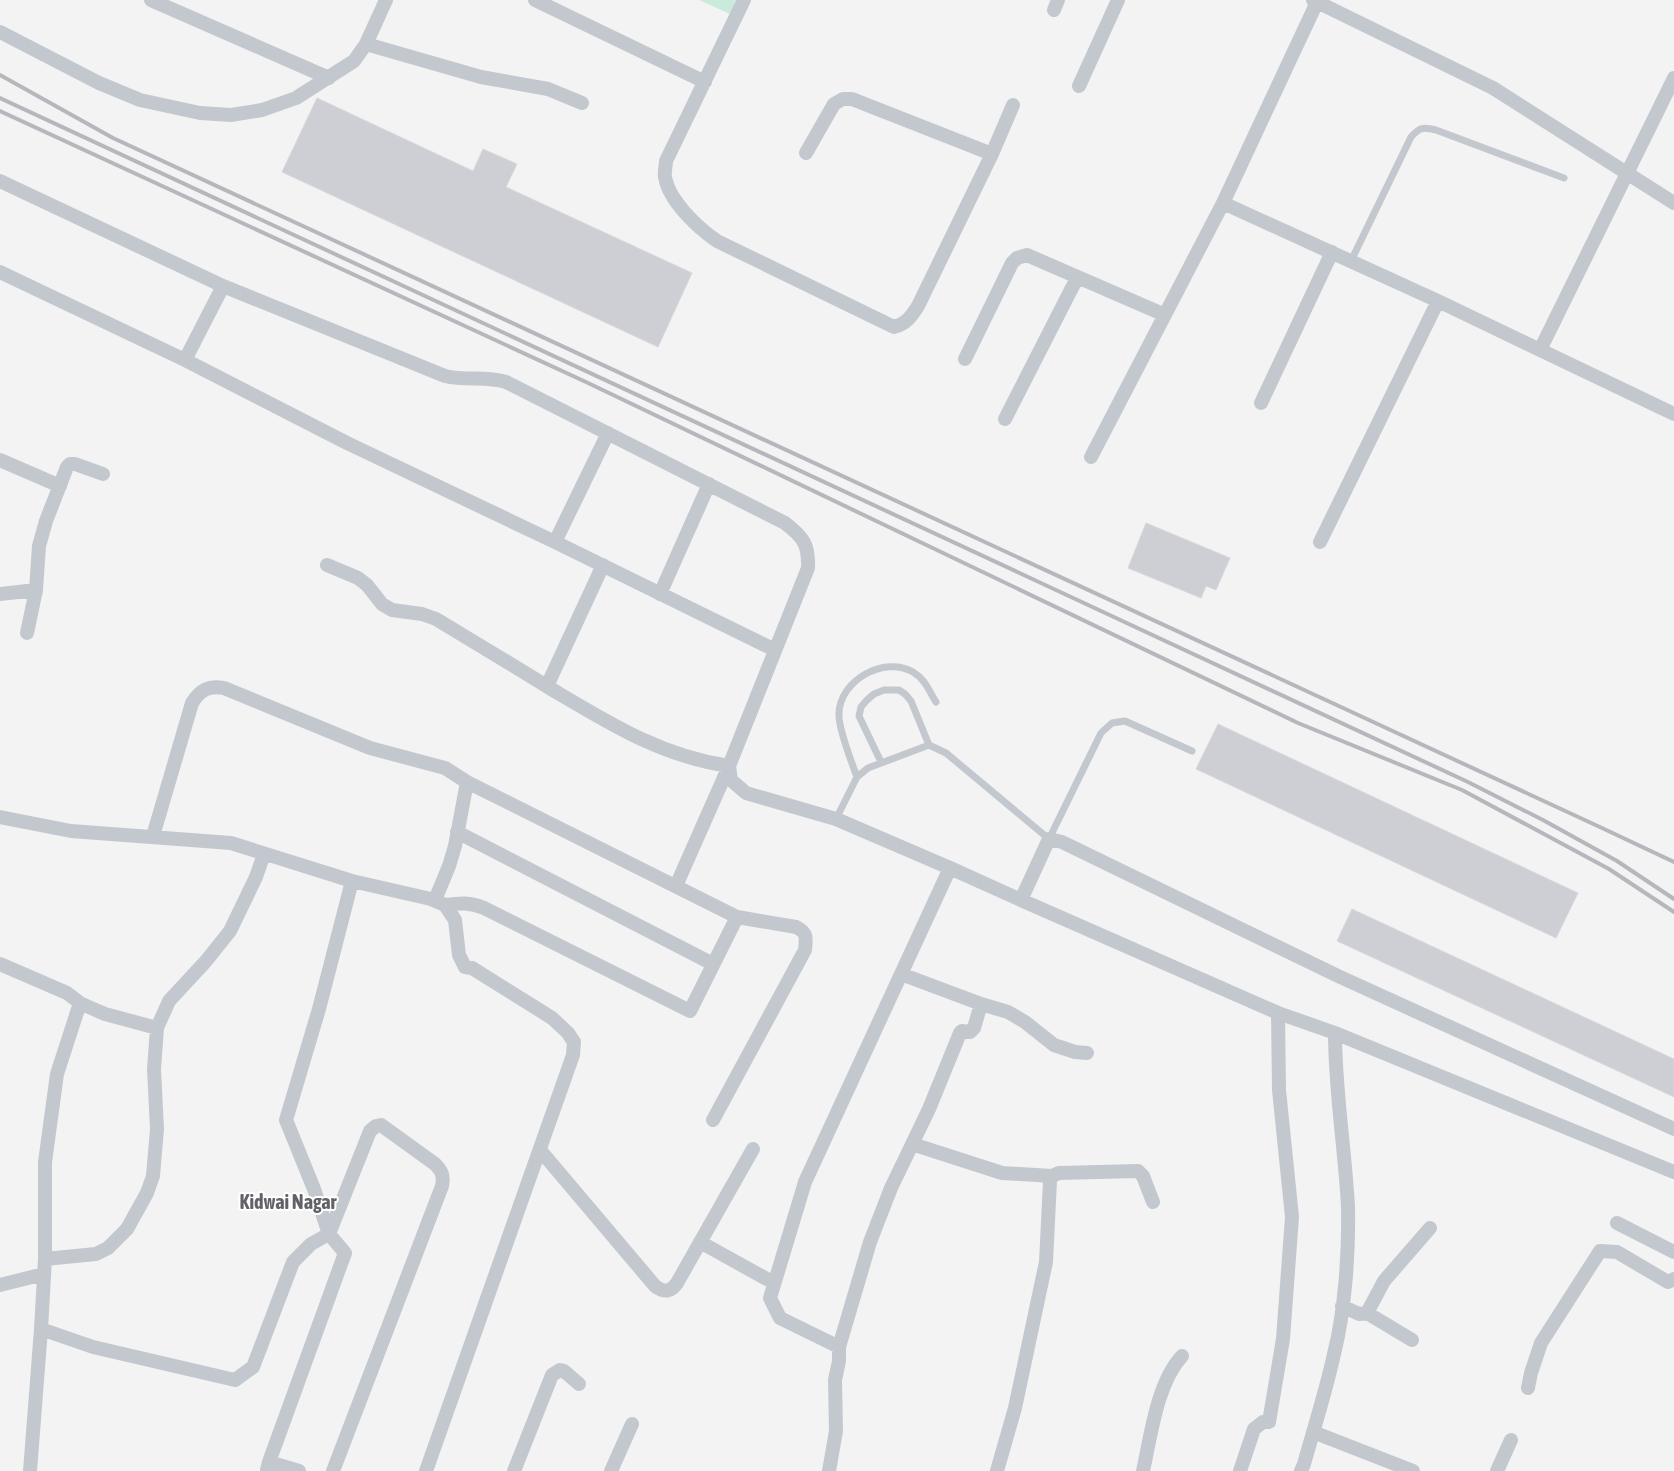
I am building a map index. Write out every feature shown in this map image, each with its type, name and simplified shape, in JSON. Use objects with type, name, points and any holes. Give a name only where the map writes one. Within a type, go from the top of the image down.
[{"type":"street","points":[[151,0],[329,78]]},
{"type":"street","points":[[0,32],[98,83],[140,100],[200,113],[231,114],[262,110],[296,98],[354,61],[366,44],[386,0]]},
{"type":"street","points":[[535,0],[705,82]]},
{"type":"street","points":[[744,0],[666,161],[665,177],[671,191],[686,215],[717,242],[894,327],[902,325],[911,317],[918,306],[992,154],[1013,105]]},
{"type":"street","points":[[1079,86],[1118,0]]},
{"type":"street","points":[[1091,457],[1222,203],[1316,1],[1493,88],[1674,203]]},
{"type":"street","points":[[366,44],[481,77],[548,90],[582,103]]},
{"type":"street","points":[[1540,350],[1674,78]]},
{"type":"street","points":[[806,153],[834,104],[843,99],[852,99],[992,154]]},
{"type":"street","points":[[0,180],[223,286],[445,376],[456,378],[494,378],[506,382],[785,523],[797,532],[804,542],[808,553],[808,568],[729,766],[676,886]]},
{"type":"street","points":[[1222,203],[1438,301],[1674,414]]},
{"type":"street","points":[[1261,403],[1332,252]]},
{"type":"street","points":[[965,359],[1012,263],[1018,258],[1027,256],[1165,315]]},
{"type":"street","points":[[0,272],[185,360],[347,443],[603,565],[775,650]]},
{"type":"street","points":[[1005,419],[1077,278]]},
{"type":"street","points":[[185,360],[223,286]]},
{"type":"street","points":[[1320,542],[1438,301]]},
{"type":"street","points":[[555,542],[608,433]]},
{"type":"street","points":[[0,460],[60,486]]},
{"type":"street","points":[[27,634],[36,590],[39,546],[46,521],[67,467],[70,464],[75,464],[103,474]]},
{"type":"street","points":[[660,594],[709,484]]},
{"type":"street","points":[[547,686],[603,565]]},
{"type":"street","points":[[327,566],[358,578],[367,584],[382,604],[392,610],[422,614],[436,620],[608,723],[683,756],[729,766]]},
{"type":"street","points":[[0,594],[36,590]]},
{"type":"street","points":[[153,836],[192,703],[197,694],[204,689],[214,686],[224,688],[370,748],[445,768],[467,782],[737,917],[803,931],[806,937],[805,950],[713,1120]]},
{"type":"street","points":[[729,766],[731,780],[746,793],[836,819],[1278,1013],[1335,1033],[1674,1172]]},
{"type":"street","points":[[440,902],[467,782]]},
{"type":"street","points":[[0,817],[71,831],[231,843],[352,881],[440,902],[474,904],[690,1011],[737,917]]},
{"type":"street","points":[[457,832],[713,964]]},
{"type":"street","points":[[1022,900],[1049,839],[1062,842],[1338,976],[1674,1129]]},
{"type":"street","points":[[45,1258],[96,1254],[108,1248],[127,1229],[147,1193],[153,1176],[157,1129],[154,1069],[157,1028],[168,1001],[206,961],[230,931],[256,877],[264,854]]},
{"type":"street","points":[[839,1347],[780,1318],[770,1298],[805,1182],[950,868]]},
{"type":"street","points":[[299,1471],[268,1466],[345,1253],[329,1234],[314,1189],[286,1120],[319,1009],[352,881]]},
{"type":"street","points":[[426,1471],[573,1055],[574,1042],[568,1033],[552,1018],[472,968],[465,966],[459,955],[455,920],[440,902]]},
{"type":"street","points":[[0,964],[105,1014],[157,1028]]},
{"type":"street","points":[[901,974],[1008,1012],[1025,1022],[1054,1045],[1075,1052],[1086,1053]]},
{"type":"street","points":[[30,1471],[45,1258],[44,1162],[57,1074],[80,1003]]},
{"type":"street","points":[[829,1471],[836,1431],[835,1380],[839,1361],[839,1347],[870,1242],[891,1188],[930,1109],[960,1034],[962,1031],[970,1032],[972,1030],[981,1004]]},
{"type":"street","points":[[1240,1471],[1254,1429],[1263,1422],[1269,1422],[1283,1339],[1292,1217],[1278,1090],[1278,1013]]},
{"type":"street","points":[[1301,1471],[1335,1353],[1342,1306],[1347,1249],[1348,1208],[1335,1061],[1335,1033]]},
{"type":"street","points":[[41,1329],[93,1347],[235,1380],[253,1367],[293,1262],[311,1244],[329,1234],[370,1131],[376,1126],[381,1125],[435,1164],[444,1177],[333,1471]]},
{"type":"street","points":[[912,1144],[1002,1173],[1052,1176],[1059,1173],[1138,1171],[1143,1176],[1153,1202]]},
{"type":"street","points":[[540,1150],[660,1290],[667,1291],[673,1289],[753,1149]]},
{"type":"street","points":[[997,1471],[1016,1408],[1046,1262],[1050,1181],[1052,1176]]},
{"type":"street","points":[[1617,1223],[1674,1252]]},
{"type":"street","points":[[1367,1313],[1384,1281],[1430,1228]]},
{"type":"street","points":[[700,1242],[774,1283]]},
{"type":"street","points":[[1528,1388],[1541,1343],[1600,1251],[1617,1252],[1668,1282],[1674,1279]]},
{"type":"street","points":[[0,1285],[44,1274]]},
{"type":"street","points":[[1342,1306],[1359,1314],[1367,1313],[1412,1340]]},
{"type":"street","points":[[1143,1471],[1162,1392],[1174,1364],[1182,1356]]},
{"type":"street","points":[[514,1471],[552,1375],[560,1370],[564,1371],[579,1384]]},
{"type":"street","points":[[611,1471],[632,1424]]},
{"type":"street","points":[[1313,1432],[1413,1471]]},
{"type":"street","points":[[1497,1471],[1511,1440]]},
{"type":"lane","points":[[1351,261],[1411,137],[1416,131],[1424,127],[1564,178]]},
{"type":"lane","points":[[857,777],[838,714],[845,693],[852,682],[890,666],[906,669],[924,682],[936,702]]},
{"type":"lane","points":[[881,762],[860,716],[861,707],[874,694],[884,690],[899,690],[911,702],[930,745],[946,754],[1049,839],[1101,733],[1112,723],[1124,722],[1192,750]]},
{"type":"lane","points":[[836,819],[857,777],[868,768],[930,745]]},
{"type":"green space","points":[[699,0],[736,0],[730,14]]},
{"type":"building","points":[[317,98],[473,171],[483,149],[517,164],[506,187],[692,273],[658,347],[282,172]]},
{"type":"building","points":[[1146,523],[1230,558],[1216,590],[1206,586],[1201,598],[1128,568]]},
{"type":"building","points":[[1218,724],[1578,893],[1556,938],[1196,769]]},
{"type":"building","points":[[1352,909],[1674,1059],[1674,1097],[1337,941]]},
{"type":"railway","points":[[0,75],[113,138],[1674,862]]},
{"type":"railway","points":[[0,98],[1468,782],[1543,820],[1617,861],[1674,899]]},
{"type":"railway","points":[[0,111],[586,382],[1298,723],[1462,790],[1609,869],[1674,912]]},
{"type":"district","name":"Kidwai Nagar","points":[[288,1201]]}]
